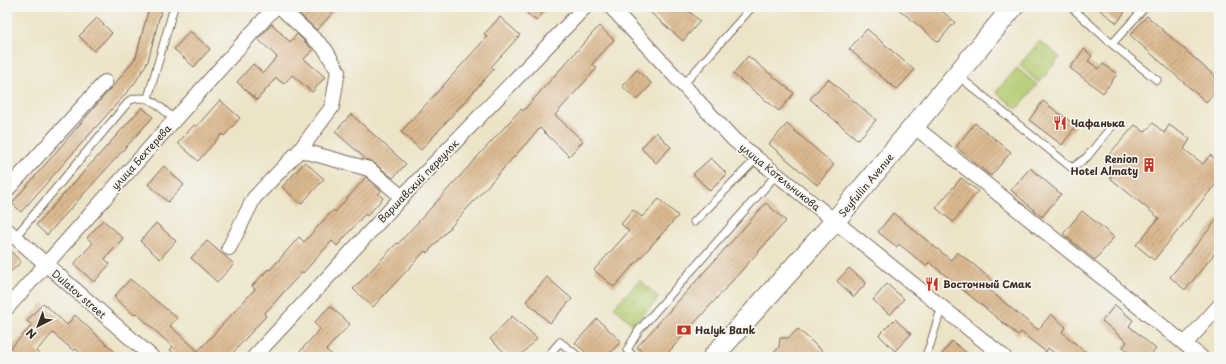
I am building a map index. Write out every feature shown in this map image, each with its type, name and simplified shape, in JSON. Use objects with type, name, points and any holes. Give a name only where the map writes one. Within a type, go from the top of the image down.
[{"type":"main road","name":"Seyfullin Avenue","points":[[713,357],[835,221],[915,127],[1013,7]]},
{"type":"street","name":"улица Бехтерева","points":[[7,308],[275,7]]},
{"type":"street","points":[[229,248],[254,198],[300,150],[332,107],[338,71],[325,49],[280,7]]},
{"type":"street","name":"Варшавский переулок","points":[[254,357],[402,198],[585,7]]},
{"type":"street","name":"улица Котельникова","points":[[611,7],[734,140],[1004,357]]},
{"type":"street","points":[[7,190],[105,82]]},
{"type":"street","points":[[915,127],[1201,357]]},
{"type":"street","points":[[300,150],[369,169],[402,198]]},
{"type":"street","name":"Dulatov street","points":[[11,233],[152,357]]},
{"type":"street","points":[[1184,344],[1219,306]]},
{"type":"lane","points":[[148,98],[174,7]]},
{"type":"lane","points":[[682,85],[752,7]]},
{"type":"lane","points":[[1071,7],[1112,44],[1156,80]]},
{"type":"lane","points":[[1112,44],[1145,7]]},
{"type":"lane","points":[[957,75],[1072,168],[1087,157],[1112,126]]},
{"type":"lane","points":[[11,233],[130,100],[140,97],[148,98],[174,119]]},
{"type":"lane","points":[[694,222],[757,158]]},
{"type":"lane","points":[[634,357],[627,350],[639,330],[777,174]]},
{"type":"lane","points":[[925,357],[942,306]]},
{"type":"lane","points":[[547,357],[560,342],[580,357]]},
{"type":"green space","points":[[1040,41],[1060,57],[1039,83],[1019,65]]},
{"type":"green space","points":[[1017,68],[1037,85],[1017,109],[996,92]]},
{"type":"green space","points":[[640,280],[659,298],[633,325],[614,307]]},
{"type":"building","points":[[149,7],[162,7],[148,61],[135,83],[21,212],[12,203],[136,57]]},
{"type":"building","points":[[292,7],[338,7],[317,30]]},
{"type":"building","points":[[520,7],[548,7],[536,21]]},
{"type":"building","points":[[644,7],[684,7],[700,21],[683,41]]},
{"type":"building","points":[[896,7],[937,7],[955,22],[938,42]]},
{"type":"building","points":[[1096,7],[1128,7],[1117,23]]},
{"type":"building","points":[[1147,16],[1219,80],[1219,87],[1206,102],[1130,35]]},
{"type":"building","points":[[500,17],[520,35],[491,67],[494,69],[421,150],[401,132],[487,37],[484,34]]},
{"type":"building","points":[[97,18],[112,33],[94,51],[79,36]]},
{"type":"building","points":[[272,24],[290,42],[297,34],[313,50],[304,59],[325,77],[312,92],[292,75],[284,84],[276,78],[257,100],[237,82],[253,64],[263,73],[277,57],[258,39]]},
{"type":"building","points":[[599,26],[614,40],[592,64],[597,68],[555,115],[583,141],[569,156],[540,128],[427,253],[425,251],[373,307],[353,289],[397,243],[398,244],[521,109],[523,111]]},
{"type":"building","points":[[867,29],[914,70],[897,90],[849,49]]},
{"type":"building","points":[[190,31],[210,49],[194,67],[174,49]]},
{"type":"building","points":[[1084,49],[1092,56],[1088,61],[1099,69],[1103,64],[1117,74],[1103,93],[1070,68]]},
{"type":"building","points":[[748,56],[794,93],[779,111],[733,74]]},
{"type":"building","points":[[637,70],[652,84],[637,100],[622,86]]},
{"type":"building","points":[[828,79],[876,120],[858,140],[810,99]]},
{"type":"building","points":[[220,100],[240,118],[224,136],[222,134],[198,161],[178,143],[194,125],[196,127]]},
{"type":"building","points":[[1043,101],[1076,126],[1062,145],[1029,120]]},
{"type":"building","points":[[142,107],[153,117],[47,235],[36,225]]},
{"type":"building","points":[[351,114],[406,164],[393,178],[374,163],[366,159],[335,132]]},
{"type":"building","points":[[975,123],[1011,152],[991,176],[956,147]]},
{"type":"building","points":[[1153,123],[1164,133],[1169,125],[1190,139],[1184,149],[1203,164],[1210,155],[1219,162],[1219,180],[1154,260],[1136,245],[1159,218],[1110,178],[1115,170],[1104,160],[1135,125],[1145,132]]},
{"type":"building","points":[[787,124],[834,165],[817,185],[769,144]]},
{"type":"building","points":[[656,132],[671,147],[656,163],[641,148]]},
{"type":"building","points":[[711,158],[727,174],[710,191],[693,174]]},
{"type":"building","points":[[305,162],[324,179],[301,204],[282,187]]},
{"type":"building","points":[[164,166],[184,185],[168,202],[148,184]]},
{"type":"building","points":[[1030,168],[1061,194],[1042,217],[1011,190]]},
{"type":"building","points":[[366,177],[381,191],[378,194],[383,198],[367,216],[365,214],[337,246],[332,241],[264,314],[266,316],[229,357],[178,357],[170,350],[173,347],[136,313],[134,315],[114,297],[130,279],[177,318],[170,326],[198,351],[255,289],[252,286],[268,269],[270,270],[299,237],[304,242],[333,210],[335,212]]},
{"type":"building","points":[[961,178],[978,191],[953,222],[936,208]]},
{"type":"building","points":[[659,199],[678,216],[614,287],[594,270],[629,231],[621,224],[633,210],[642,217]]},
{"type":"building","points":[[766,203],[786,221],[664,357],[649,357],[637,347]]},
{"type":"building","points":[[1082,211],[1114,237],[1095,260],[1063,234]]},
{"type":"building","points":[[893,213],[951,260],[957,252],[973,264],[994,282],[988,289],[1038,330],[1051,314],[1066,327],[1062,332],[1091,357],[1059,357],[1048,348],[1046,352],[1021,332],[1018,335],[929,262],[926,266],[899,244],[897,247],[878,232]]},
{"type":"building","points":[[1219,217],[1219,248],[1185,290],[1170,277]]},
{"type":"building","points":[[103,220],[123,238],[105,259],[110,264],[94,282],[74,264],[93,243],[87,238]]},
{"type":"building","points":[[156,223],[176,241],[160,259],[140,241]]},
{"type":"building","points":[[207,241],[234,264],[217,282],[191,258]]},
{"type":"building","points":[[7,247],[21,262],[7,275]]},
{"type":"building","points":[[849,268],[866,283],[854,297],[837,281]]},
{"type":"building","points":[[547,277],[572,299],[550,323],[526,301]]},
{"type":"building","points":[[887,284],[904,299],[890,315],[873,300]]},
{"type":"building","points":[[43,303],[67,325],[75,315],[120,357],[85,357],[76,349],[74,351],[53,333],[36,351],[43,357],[7,357],[7,352],[32,325],[27,321]]},
{"type":"building","points":[[1115,305],[1133,320],[1129,326],[1156,349],[1149,357],[1135,357],[1123,347],[1127,342],[1102,321]]},
{"type":"building","points":[[330,306],[350,324],[326,350],[335,357],[295,357],[320,329],[314,323]]},
{"type":"building","points":[[512,316],[537,338],[519,357],[510,357],[490,339]]},
{"type":"building","points":[[597,319],[621,341],[607,357],[591,357],[575,343]]},
{"type":"building","points":[[895,319],[911,334],[895,351],[879,335]]},
{"type":"building","points":[[798,329],[829,357],[770,357],[779,347],[780,338],[788,338]]},
{"type":"building","points":[[952,341],[972,357],[940,357]]},
{"type":"place","name":"Чафанька","points":[[1060,123]]},
{"type":"place","name":"Renion Hotel Almaty","points":[[1149,165]]},
{"type":"place","name":"Восточный Смак","points":[[932,284]]},
{"type":"place","name":"Halyk Bank","points":[[684,330]]}]
